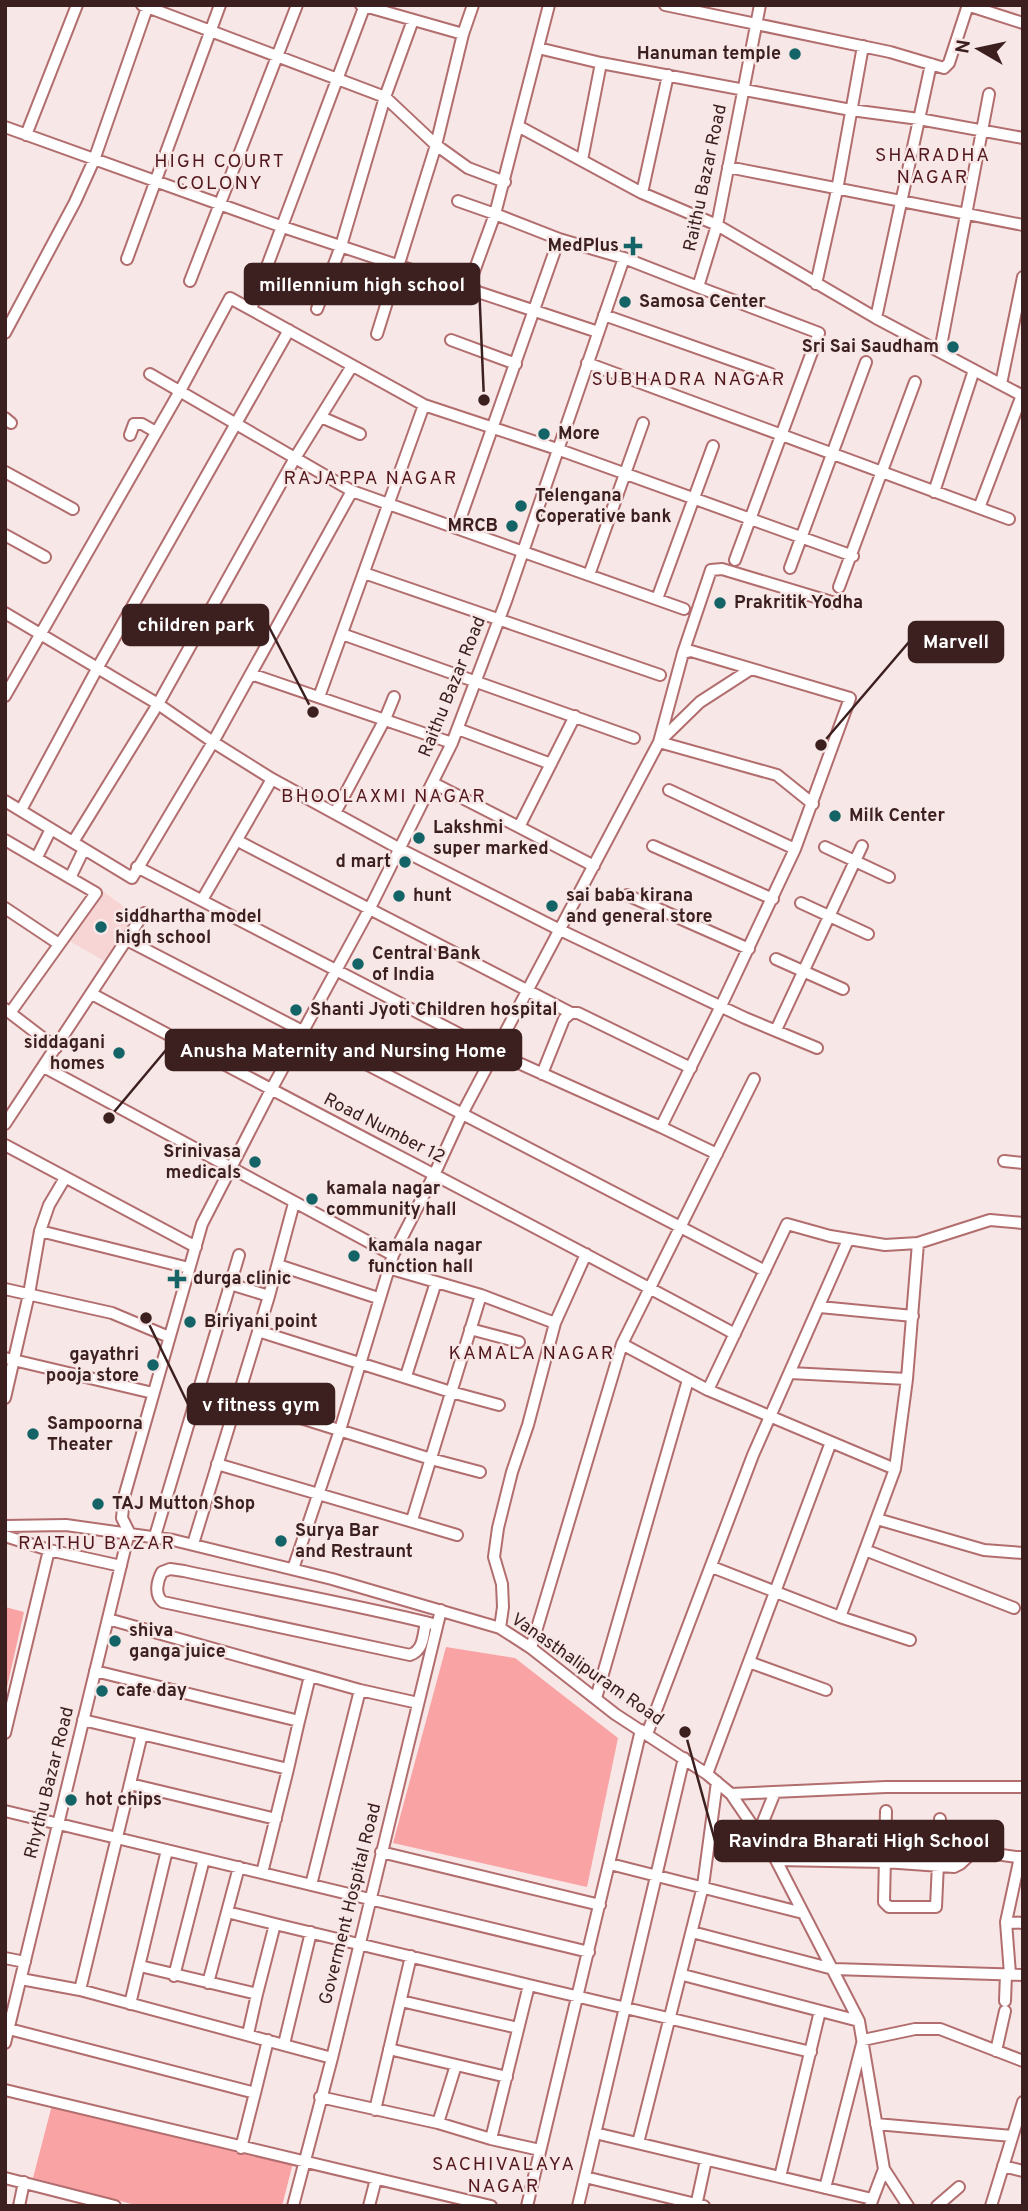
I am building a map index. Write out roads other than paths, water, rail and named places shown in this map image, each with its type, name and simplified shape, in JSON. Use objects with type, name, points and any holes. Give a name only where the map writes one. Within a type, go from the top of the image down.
[{"type":"street","points":[[26,135],[77,5]]},
{"type":"street","points":[[127,259],[220,5]]},
{"type":"street","points":[[190,281],[297,5]]},
{"type":"street","points":[[377,334],[436,145],[472,5]]},
{"type":"street","points":[[468,288],[505,182],[549,5]]},
{"type":"street","points":[[665,5],[947,66],[968,5],[1023,23]]},
{"type":"street","name":"Raithu Bazar Road","points":[[698,287],[717,225],[761,5]]},
{"type":"street","points":[[5,333],[75,202],[94,160],[145,6],[385,97],[436,145],[468,168],[505,182]]},
{"type":"street","points":[[251,309],[363,6],[463,34]]},
{"type":"street","points":[[317,309],[341,246],[385,97],[413,20]]},
{"type":"street","points":[[816,284],[837,190],[863,46]]},
{"type":"street","points":[[538,48],[851,110],[1023,138]]},
{"type":"street","points":[[582,160],[601,62]]},
{"type":"street","points":[[876,318],[931,64]]},
{"type":"street","points":[[642,193],[668,75]]},
{"type":"street","points":[[940,351],[989,94]]},
{"type":"street","points":[[518,126],[642,193],[717,225],[876,318],[1022,396],[979,508]]},
{"type":"street","points":[[5,127],[283,227],[598,332]]},
{"type":"street","points":[[728,167],[1023,225]]},
{"type":"street","points":[[458,201],[559,239],[624,258],[819,333],[735,560]]},
{"type":"street","points":[[457,528],[559,239]]},
{"type":"street","name":"Raithu Bazar Road","points":[[129,1532],[122,1518],[124,1497],[202,1224],[370,908],[452,743],[499,619],[624,258]]},
{"type":"street","points":[[1001,384],[1020,309],[1023,278]]},
{"type":"street","points":[[5,696],[180,391],[230,298],[424,405],[557,449],[853,555]]},
{"type":"street","points":[[604,316],[771,374]]},
{"type":"street","points":[[21,810],[98,667],[289,330]]},
{"type":"street","points":[[451,340],[516,364]]},
{"type":"street","points":[[790,568],[866,362]]},
{"type":"street","points":[[587,363],[1009,519]]},
{"type":"street","points":[[73,842],[158,704],[295,458],[352,366]]},
{"type":"street","points":[[934,492],[974,370]]},
{"type":"street","points":[[150,374],[352,491],[684,609]]},
{"type":"street","points":[[839,587],[915,382]]},
{"type":"street","points":[[319,697],[424,405]]},
{"type":"street","points":[[321,418],[360,434]]},
{"type":"street","points":[[589,575],[643,423]]},
{"type":"street","points":[[130,435],[134,424],[142,424],[156,432]]},
{"type":"street","points":[[657,599],[713,446]]},
{"type":"street","points":[[5,472],[73,509]]},
{"type":"street","points":[[5,801],[132,878],[213,742],[352,491]]},
{"type":"street","points":[[5,535],[45,557]]},
{"type":"street","points":[[293,1569],[340,1430],[393,1255],[494,1052],[659,742],[683,653],[711,570],[722,569],[835,603]]},
{"type":"street","points":[[364,573],[660,675]]},
{"type":"street","points":[[5,613],[158,704],[272,779],[400,849],[560,930],[817,1048]]},
{"type":"street","points":[[342,634],[634,738]]},
{"type":"street","points":[[661,1127],[773,899],[813,804],[850,698],[691,651],[683,653]]},
{"type":"street","points":[[659,742],[700,702],[751,669]]},
{"type":"street","points":[[251,674],[452,743]]},
{"type":"street","points":[[335,813],[394,697]]},
{"type":"street","points":[[519,827],[575,716]]},
{"type":"street","points":[[458,729],[551,764]]},
{"type":"street","points":[[659,742],[777,775],[813,804]]},
{"type":"street","points":[[202,900],[272,779]]},
{"type":"street","points":[[433,783],[594,866]]},
{"type":"street","points":[[669,790],[795,849]]},
{"type":"street","points":[[37,857],[51,829]]},
{"type":"street","points":[[5,840],[96,893],[7,1011],[56,1048]]},
{"type":"street","points":[[238,841],[527,992],[570,1013],[578,1013],[691,1068]]},
{"type":"street","points":[[653,846],[773,899]]},
{"type":"street","points":[[776,1030],[862,846]]},
{"type":"street","points":[[825,848],[889,877]]},
{"type":"street","points":[[70,878],[84,849]]},
{"type":"street","points":[[137,867],[494,1052],[716,1154]]},
{"type":"street","points":[[627,895],[749,949]]},
{"type":"street","points":[[802,903],[867,934]]},
{"type":"street","points":[[5,908],[60,944]]},
{"type":"street","points":[[5,1124],[144,913]]},
{"type":"street","points":[[127,940],[765,1271]]},
{"type":"street","points":[[776,959],[843,989]]},
{"type":"street","name":"Road Number 12","points":[[92,994],[735,1334]]},
{"type":"street","points":[[542,1074],[564,1019],[570,1013]]},
{"type":"street","points":[[44,1067],[393,1255]]},
{"type":"street","points":[[531,1648],[622,1343],[754,1079]]},
{"type":"street","points":[[5,1145],[196,1247]]},
{"type":"street","points":[[1004,1161],[1023,1163]]},
{"type":"street","points":[[5,1398],[10,1359],[29,1294],[40,1231],[49,1205],[65,1178]]},
{"type":"street","points":[[192,1544],[269,1296],[294,1203]]},
{"type":"street","points":[[708,1390],[787,1224],[848,1240],[885,1245],[918,1242],[990,1220],[1023,1223]]},
{"type":"street","points":[[40,1231],[189,1268]]},
{"type":"street","points":[[527,2206],[644,1732],[712,1567],[753,1455],[848,1240]]},
{"type":"street","points":[[840,1617],[895,1469],[907,1379],[918,1242]]},
{"type":"street","points":[[500,1628],[502,1584],[494,1557],[498,1528],[555,1322],[586,1254]]},
{"type":"street","points":[[156,1536],[239,1255]]},
{"type":"street","points":[[278,1265],[379,1298]]},
{"type":"street","points":[[388,1268],[481,1295],[555,1322]]},
{"type":"street","points":[[406,1376],[436,1282]]},
{"type":"street","points":[[230,1284],[269,1296]]},
{"type":"street","points":[[5,1289],[112,1314],[169,1337]]},
{"type":"street","points":[[412,1520],[481,1295]]},
{"type":"street","points":[[820,1307],[913,1316]]},
{"type":"street","points":[[470,1329],[519,1342]]},
{"type":"street","points":[[258,1331],[499,1405]]},
{"type":"street","points":[[622,1343],[708,1390],[895,1469]]},
{"type":"street","points":[[10,1359],[153,1393]]},
{"type":"street","points":[[790,1373],[907,1379]]},
{"type":"street","points":[[596,1698],[688,1380]]},
{"type":"street","points":[[237,1398],[481,1472]]},
{"type":"street","points":[[639,2143],[703,1886],[712,1778],[749,1662],[831,1441]]},
{"type":"street","points":[[217,1464],[457,1535]]},
{"type":"street","points":[[877,1519],[984,1550],[1023,1553]]},
{"type":"street","name":"Vanasthalipuram Road","points":[[5,1526],[66,1525],[156,1536],[293,1569],[500,1628],[712,1778],[731,1794],[776,1860],[859,2021],[884,2169],[908,2206]]},
{"type":"street","name":"Rhythu Bazar Road","points":[[5,2043],[129,1532]]},
{"type":"street","points":[[5,1536],[49,1550],[121,1566]]},
{"type":"street","points":[[5,1733],[49,1550]]},
{"type":"street","points":[[865,1550],[1014,1608]]},
{"type":"street","points":[[712,1567],[777,1590],[840,1617],[910,1640]]},
{"type":"street","points":[[170,1569],[184,1571],[431,1623],[421,1647],[410,1655],[163,1602],[158,1595],[158,1583],[162,1572],[170,1569]]},
{"type":"street","name":"Goverment Hospital Road","points":[[293,2206],[332,2058],[418,1703],[431,1623],[441,1610]]},
{"type":"street","points":[[108,1619],[360,1690],[418,1703]]},
{"type":"street","points":[[749,1662],[826,1690]]},
{"type":"street","points":[[96,1671],[299,1721]]},
{"type":"street","points":[[262,1873],[310,1676]]},
{"type":"street","points":[[311,1885],[360,1690]]},
{"type":"street","points":[[83,1720],[288,1769]]},
{"type":"street","points":[[79,1990],[142,1734]]},
{"type":"street","points":[[578,2206],[684,1758]]},
{"type":"street","points":[[130,1784],[276,1819]]},
{"type":"street","points":[[731,1794],[886,1787],[1023,1787]]},
{"type":"street","points":[[758,1834],[775,1792]]},
{"type":"street","points":[[5,1811],[589,1952]]},
{"type":"street","points":[[886,1811],[884,1902],[889,1907],[936,1907],[940,1819]]},
{"type":"street","points":[[130,2004],[167,1850]]},
{"type":"street","points":[[776,1860],[886,1862],[954,1867],[974,1851],[1021,1858],[1006,1922],[1008,1974],[996,2051]]},
{"type":"street","points":[[382,1852],[600,1905]]},
{"type":"street","points":[[174,1976],[204,1859]]},
{"type":"street","points":[[610,1864],[803,1913]]},
{"type":"street","points":[[208,1983],[239,1867]]},
{"type":"street","points":[[227,1912],[811,2052]]},
{"type":"street","points":[[1006,1922],[1023,1923]]},
{"type":"street","points":[[247,2034],[275,1924]]},
{"type":"street","points":[[284,2044],[311,1932]]},
{"type":"street","points":[[692,1932],[833,1969],[1023,1975]]},
{"type":"street","points":[[375,2110],[411,1956]]},
{"type":"street","points":[[5,1958],[25,1962]]},
{"type":"street","points":[[140,1966],[257,1994]]},
{"type":"street","points":[[682,1975],[859,2021]]},
{"type":"street","points":[[21,1979],[79,1990],[332,2058]]},
{"type":"street","points":[[491,2139],[529,1985]]},
{"type":"street","points":[[401,2001],[518,2028]]},
{"type":"street","points":[[780,2177],[820,2011]]},
{"type":"street","points":[[825,2188],[863,2040],[929,2028],[940,2029],[1023,2060]]},
{"type":"street","points":[[9,2029],[255,2093]]},
{"type":"street","points":[[241,2148],[268,2040]]},
{"type":"street","points":[[389,2049],[507,2077]]},
{"type":"street","points":[[438,2123],[456,2064]]},
{"type":"street","points":[[5,2090],[491,2206]]},
{"type":"street","points":[[320,2097],[438,2123],[540,2150]]},
{"type":"street","points":[[991,2206],[1023,2102]]},
{"type":"street","points":[[876,2124],[1012,2136]]},
{"type":"street","points":[[595,2133],[825,2188],[871,2202],[884,2169]]},
{"type":"street","points":[[585,2177],[699,2205],[706,2160]]},
{"type":"street","points":[[1003,2166],[1023,2171]]},
{"type":"street","points":[[5,2178],[115,2206]]},
{"type":"street","points":[[369,2206],[376,2179]]},
{"type":"street","points":[[19,2206],[24,2182]]},
{"type":"street","points":[[937,2206],[959,2187]]},
{"type":"place","name":"Hanuman temple","points":[[795,54]]},
{"type":"place","name":"MedPlus","points":[[633,246]]},
{"type":"place","name":"Samosa Center","points":[[625,302]]},
{"type":"place","name":"Sri Sai Saudham","points":[[953,347]]},
{"type":"place","name":"millennium high school","points":[[484,400]]},
{"type":"place","name":"More","points":[[544,434]]},
{"type":"place","name":"Telengana Coperative bank","points":[[521,506]]},
{"type":"place","name":"MRCB","points":[[512,526]]},
{"type":"place","name":"Prakritik Yodha","points":[[720,603]]},
{"type":"place","name":"children park","points":[[313,712]]},
{"type":"place","name":"Marvell","points":[[821,745]]},
{"type":"place","name":"Milk Center","points":[[835,816]]},
{"type":"place","name":"Lakshmi super marked","points":[[419,838]]},
{"type":"place","name":"d mart","points":[[405,862]]},
{"type":"place","name":"hunt","points":[[399,896]]},
{"type":"place","name":"sai baba kirana and general store","points":[[552,906]]},
{"type":"place","name":"siddhartha model high school","points":[[101,927]]},
{"type":"place","name":"Central Bank of India","points":[[358,964]]},
{"type":"place","name":"Shanti Jyoti Children hospital","points":[[296,1010]]},
{"type":"place","name":"siddagani homes","points":[[119,1053]]},
{"type":"place","name":"Anusha Maternity and Nursing Home","points":[[109,1118]]},
{"type":"place","name":"Srinivasa medicals","points":[[255,1162]]},
{"type":"place","name":"kamala nagar community hall","points":[[312,1199]]},
{"type":"place","name":"kamala nagar function hall","points":[[354,1256]]},
{"type":"place","name":"durga clinic","points":[[177,1279]]},
{"type":"place","name":"v fitness gym","points":[[146,1318]]},
{"type":"place","name":"Biriyani point","points":[[190,1322]]},
{"type":"place","name":"gayathri pooja store","points":[[153,1365]]},
{"type":"place","name":"Sampoorna Theater","points":[[33,1434]]},
{"type":"place","name":"TAJ Mutton Shop","points":[[98,1504]]},
{"type":"place","name":"Surya Bar and Restraunt","points":[[281,1541]]},
{"type":"place","name":"shiva ganga juice","points":[[115,1641]]},
{"type":"place","name":"cafe day","points":[[102,1691]]},
{"type":"place","name":"Ravindra Bharati High School","points":[[685,1732]]},
{"type":"place","name":"hot chips","points":[[71,1800]]},
{"type":"district","name":"SHARADHA NAGAR","points":[[933,167]]},
{"type":"district","name":"HIGH COURT COLONY","points":[[220,173]]},
{"type":"district","name":"SUBHADRA NAGAR","points":[[689,380]]},
{"type":"district","name":"RAJAPPA NAGAR","points":[[371,479]]},
{"type":"district","name":"BHOOLAXMI NAGAR","points":[[384,797]]},
{"type":"district","name":"KAMALA NAGAR","points":[[532,1354]]},
{"type":"district","name":"RAITHU BAZAR","points":[[97,1544]]},
{"type":"district","name":"SACHIVALAYA NAGAR","points":[[504,2176]]}]
